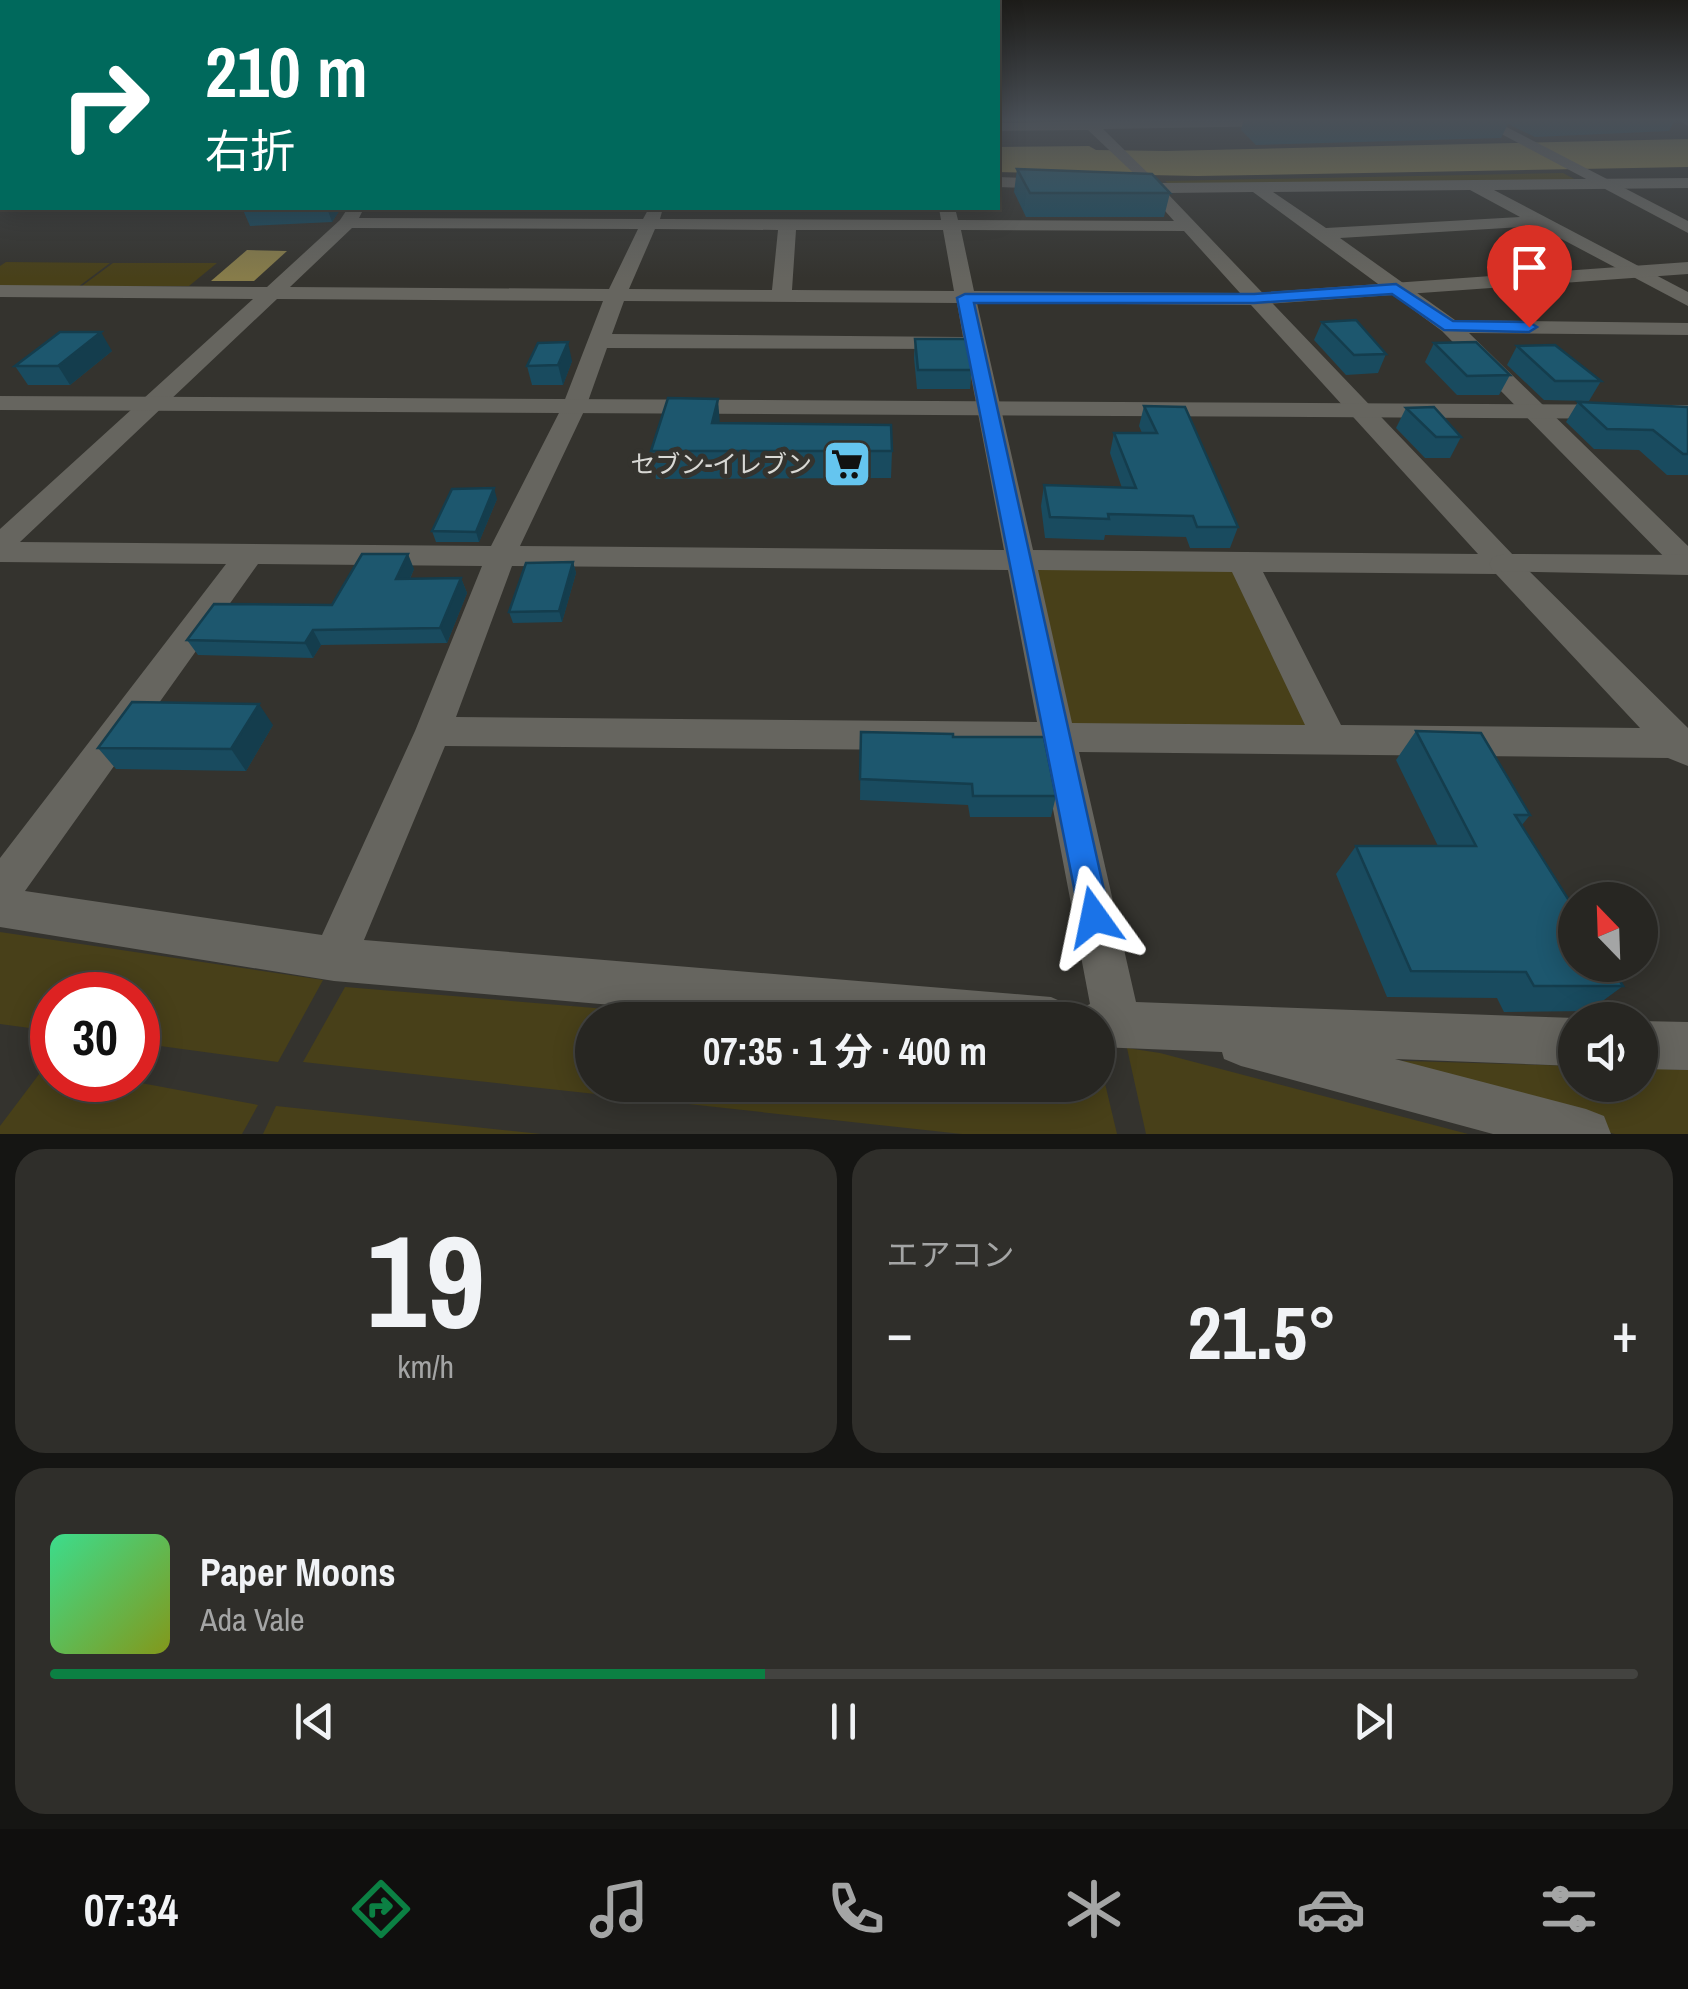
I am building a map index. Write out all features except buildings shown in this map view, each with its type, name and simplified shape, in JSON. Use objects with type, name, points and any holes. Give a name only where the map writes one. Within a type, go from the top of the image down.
[{"type":"street","points":[[1140,172],[1504,564],[1685,747]]},
{"type":"street","points":[[1581,172],[1688,228]]},
{"type":"street","points":[[1000,182],[1068,185]]},
{"type":"street","points":[[1122,187],[1688,183]]},
{"type":"street","points":[[1472,185],[1688,300]]},
{"type":"street","points":[[1259,189],[1450,326],[1688,564]]},
{"type":"street","points":[[402,224],[415,210]]},
{"type":"street","points":[[494,224],[505,210]]},
{"type":"street","points":[[0,549],[352,215],[402,224],[653,216],[787,226],[948,217],[1190,226]]},
{"type":"street","points":[[334,959],[433,731],[502,554],[574,407],[615,297],[653,216]]},
{"type":"street","points":[[948,217],[989,408],[1104,1002]]},
{"type":"street","points":[[1322,234],[1540,221]]},
{"type":"street","points":[[781,298],[787,226]]},
{"type":"street","points":[[0,291],[1254,299],[1688,268]]},
{"type":"street","points":[[1450,326],[1688,329]]},
{"type":"street","points":[[599,341],[975,342]]},
{"type":"street","points":[[0,403],[1688,412]]},
{"type":"street","points":[[0,549],[248,556],[502,554],[1018,562],[1688,564]]},
{"type":"street","points":[[0,891],[248,556]]},
{"type":"street","points":[[1243,562],[1330,739]]},
{"type":"street","points":[[433,731],[1330,739],[1685,747]]},
{"type":"street","points":[[0,907],[334,959],[839,1002]]},
{"type":"street","points":[[1115,1025],[1558,1041]]},
{"type":"street","points":[[1190,1028],[1586,1134]]},
{"type":"street","points":[[1658,1045],[1688,1046]]},
{"type":"shaded area","points":[[1000,172],[1420,172],[1197,176]]},
{"type":"shaded area","points":[[1563,173],[1578,181],[1172,187],[1165,181]]},
{"type":"shaded area","points":[[247,250],[287,251],[254,281],[211,281]]},
{"type":"shaded area","points":[[6,262],[110,263],[78,287],[0,286],[0,266]]},
{"type":"shaded area","points":[[113,263],[217,263],[189,286],[82,286]]},
{"type":"shaded area","points":[[1029,567],[1237,568],[1317,730],[1063,726]]},
{"type":"shaded area","points":[[0,932],[323,980],[278,1062],[160,1046],[160,972],[30,972],[30,1028],[0,1024]]},
{"type":"shaded area","points":[[345,987],[575,1006],[575,1092],[303,1062]]},
{"type":"shaded area","points":[[1127,1048],[1160,1053],[1468,1134],[1146,1134]]},
{"type":"shaded area","points":[[1339,1059],[1558,1065],[1558,1102],[1658,1102],[1658,1069],[1688,1070],[1688,1134],[1615,1134]]},
{"type":"shaded area","points":[[30,1086],[30,1102],[160,1102],[160,1087],[258,1105],[242,1134],[0,1134],[0,1126]]},
{"type":"shaded area","points":[[669,1102],[1109,1102],[1117,1134],[962,1134]]},
{"type":"shaded area","points":[[276,1106],[541,1134],[263,1134]]},
{"type":"place","name":"セブン-イレブン","points":[[847,464]]},
{"type":"route","points":[[1094,917],[965,298],[1254,299],[1396,289],[1450,326],[1529,327]]}]
